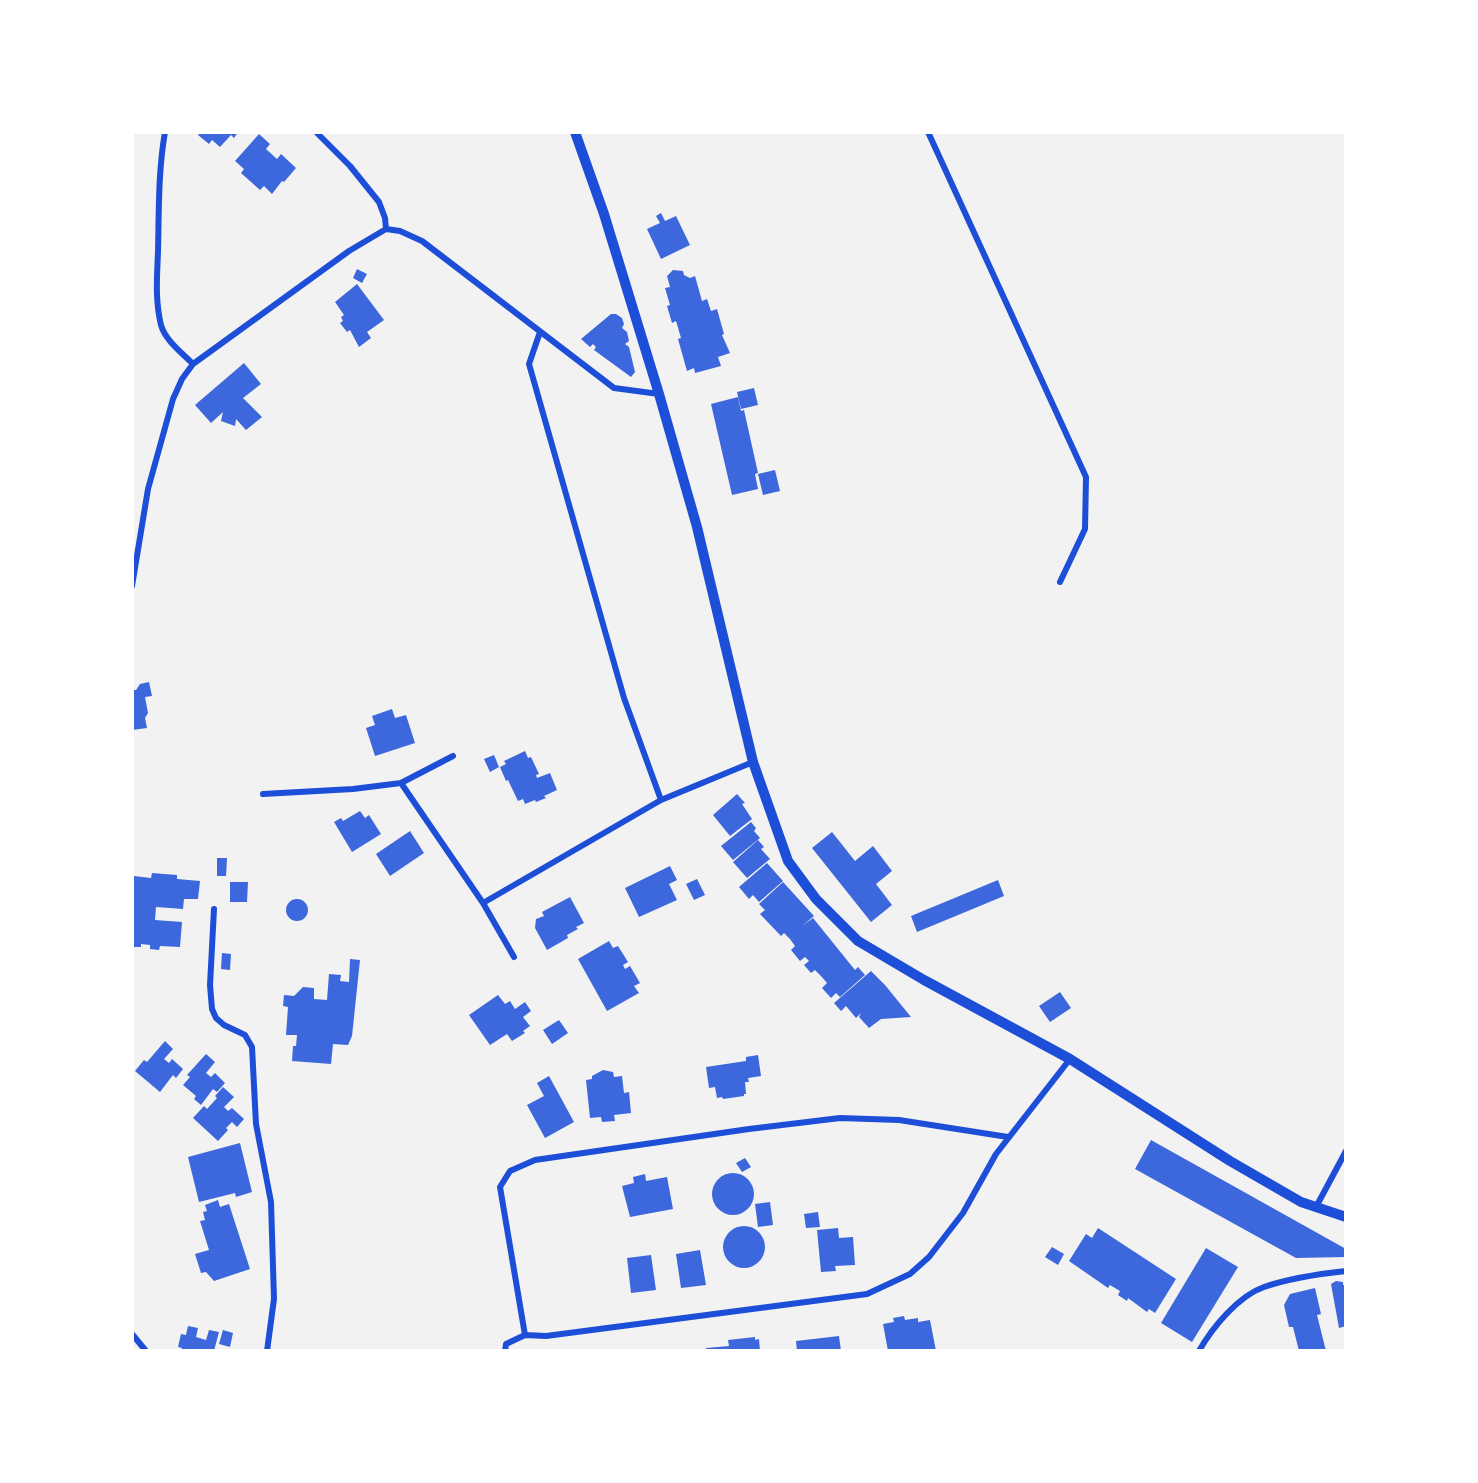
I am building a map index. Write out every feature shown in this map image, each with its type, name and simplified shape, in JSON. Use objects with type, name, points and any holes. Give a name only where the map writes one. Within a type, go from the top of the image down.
[{"type":"main road","points":[[575,132],[604,214],[659,394],[697,527],[753,762],[788,861],[816,899],[858,940],[1070,1059],[1230,1161],[1301,1202],[1346,1217]]},
{"type":"street","points":[[165,132],[161,157],[156,278],[158,306],[161,327],[176,348],[193,364]]},
{"type":"street","points":[[316,132],[350,166],[379,202],[386,229]]},
{"type":"street","points":[[928,132],[1086,477],[1085,529],[1060,582]]},
{"type":"street","points":[[132,586],[148,489],[173,399],[182,379],[193,364],[349,251],[386,229],[400,231],[422,241],[614,388],[659,394]]},
{"type":"street","points":[[540,332],[529,364],[624,698],[661,800]]},
{"type":"street","points":[[263,794],[353,789],[401,783],[453,756]]},
{"type":"street","points":[[483,903],[661,800],[753,762]]},
{"type":"street","points":[[401,783],[483,903],[514,957]]},
{"type":"street","points":[[214,909],[210,985],[212,1009],[216,1018],[224,1025],[246,1035],[252,1047],[256,1124],[271,1202],[274,1299],[267,1351]]},
{"type":"street","points":[[505,1351],[506,1344],[525,1335],[546,1336],[867,1294],[910,1274],[929,1257],[963,1213],[996,1154],[1070,1059]]},
{"type":"street","points":[[525,1335],[500,1187],[510,1171],[535,1160],[840,1118],[899,1120],[1008,1137]]},
{"type":"street","points":[[1316,1207],[1346,1151]]},
{"type":"street","points":[[1199,1351],[1212,1329],[1234,1307],[1262,1288],[1302,1277],[1346,1271]]},
{"type":"street","points":[[132,1334],[146,1351]]},
{"type":"building","points":[[200,132],[238,132],[234,138],[231,135],[220,147],[212,140],[209,144],[198,135]]},
{"type":"building","points":[[259,134],[270,144],[266,149],[277,159],[281,154],[296,168],[272,194],[264,186],[260,190],[241,173],[244,169],[235,161]]},
{"type":"building","points":[[661,213],[665,221],[676,216],[690,245],[661,259],[647,229],[660,223],[656,216]]},
{"type":"building","points":[[357,269],[367,274],[362,283],[353,278]]},
{"type":"building","points":[[673,270],[683,271],[684,275],[690,278],[695,276],[702,301],[707,299],[711,311],[717,309],[724,334],[722,335],[730,353],[718,357],[721,366],[695,373],[694,368],[687,371],[678,339],[681,338],[676,321],[672,323],[667,306],[670,305],[665,288],[670,287],[667,276]]},
{"type":"building","points":[[357,284],[384,320],[367,332],[371,338],[359,347],[350,330],[347,332],[340,323],[344,315],[335,302]]},
{"type":"building","points":[[611,314],[622,318],[624,324],[622,328],[627,332],[629,341],[625,344],[629,347],[635,372],[631,377],[594,350],[596,347],[593,344],[590,347],[581,339]]},
{"type":"building","points":[[244,363],[261,384],[243,398],[262,417],[246,430],[236,419],[235,426],[221,421],[223,412],[211,423],[195,405]]},
{"type":"building","points":[[754,388],[758,405],[741,409],[737,392]]},
{"type":"building","points":[[738,397],[741,411],[744,410],[758,473],[755,474],[758,489],[732,495],[711,404]]},
{"type":"building","points":[[775,470],[780,491],[763,495],[758,474]]},
{"type":"building","points":[[149,682],[152,696],[145,697],[148,713],[145,718],[147,728],[132,730],[132,690],[136,690],[140,684]]},
{"type":"building","points":[[392,709],[395,718],[406,715],[415,743],[375,756],[366,728],[375,725],[372,716]]},
{"type":"building","points":[[525,751],[528,758],[531,757],[539,774],[536,775],[537,778],[550,773],[557,790],[544,796],[546,798],[525,804],[523,799],[518,801],[500,767],[506,764],[504,761]]},
{"type":"building","points":[[494,755],[499,767],[490,772],[484,759]]},
{"type":"building","points":[[737,794],[745,803],[742,804],[752,819],[730,836],[713,815]]},
{"type":"building","points":[[360,811],[365,818],[369,815],[381,834],[352,852],[334,822],[341,818],[343,821]]},
{"type":"building","points":[[751,822],[760,838],[733,860],[721,846]]},
{"type":"building","points":[[410,831],[424,853],[390,876],[376,854]]},
{"type":"building","points":[[832,832],[855,861],[873,846],[892,871],[876,884],[892,905],[871,922],[812,848]]},
{"type":"building","points":[[758,840],[764,847],[761,849],[770,859],[747,878],[733,862]]},
{"type":"building","points":[[217,858],[227,858],[226,876],[217,876]]},
{"type":"building","points":[[767,863],[783,881],[759,902],[753,895],[749,899],[739,887]]},
{"type":"building","points":[[670,866],[677,880],[669,884],[677,900],[639,917],[625,888]]},
{"type":"building","points":[[152,873],[177,875],[177,879],[200,881],[198,899],[184,899],[183,909],[156,907],[155,920],[182,922],[180,947],[160,946],[159,950],[150,949],[150,945],[141,944],[141,947],[132,947],[134,876],[151,878]]},
{"type":"building","points":[[697,879],[705,895],[694,900],[686,884]]},
{"type":"building","points":[[998,880],[1004,896],[917,932],[911,916]]},
{"type":"building","points":[[230,882],[248,882],[247,902],[230,902]]},
{"type":"building","points":[[783,882],[814,916],[802,926],[813,918],[855,970],[858,967],[865,975],[840,997],[836,993],[831,998],[822,988],[827,983],[815,970],[811,973],[804,965],[809,961],[805,957],[800,961],[791,950],[795,946],[790,939],[784,933],[781,936],[760,914],[765,910],[759,904]]},
{"type":"building","points":[[570,897],[584,923],[567,935],[568,938],[547,950],[535,928],[536,919],[544,916],[542,912]]},
{"type":"building","points":[[297,899],[307,906],[308,910],[301,920],[297,921],[287,914],[286,910],[293,900]]},
{"type":"building","points":[[609,941],[613,948],[618,946],[628,962],[623,965],[625,969],[630,966],[640,983],[634,986],[639,993],[607,1011],[578,959]]},
{"type":"building","points":[[222,953],[231,954],[230,970],[221,969]]},
{"type":"building","points":[[350,959],[360,960],[352,1036],[348,1045],[333,1044],[331,1064],[292,1061],[293,1046],[296,1046],[297,1035],[286,1035],[288,1007],[283,1006],[284,995],[294,996],[303,987],[314,988],[314,999],[327,1000],[329,974],[341,975],[340,981],[349,982]]},
{"type":"building","points":[[871,971],[911,1017],[881,1019],[869,1028],[859,1017],[861,1013],[856,1018],[846,1006],[841,1011],[834,1003]]},
{"type":"building","points":[[1060,992],[1071,1008],[1050,1022],[1039,1006]]},
{"type":"building","points":[[498,995],[505,1004],[510,1001],[515,1009],[525,1002],[531,1011],[523,1017],[530,1026],[523,1031],[525,1033],[512,1041],[507,1034],[490,1045],[469,1015]]},
{"type":"building","points":[[559,1020],[568,1033],[552,1044],[543,1030]]},
{"type":"building","points":[[165,1041],[173,1049],[164,1059],[169,1063],[172,1059],[183,1069],[176,1078],[173,1075],[160,1092],[135,1071],[144,1060],[147,1062]]},
{"type":"building","points":[[206,1054],[215,1062],[206,1073],[211,1077],[215,1073],[225,1083],[217,1092],[213,1089],[201,1105],[194,1099],[196,1096],[183,1085],[190,1077],[187,1075]]},
{"type":"building","points":[[758,1055],[761,1076],[748,1078],[749,1082],[745,1082],[746,1094],[723,1099],[722,1097],[717,1098],[715,1087],[709,1088],[706,1067],[746,1061],[746,1057]]},
{"type":"building","points":[[603,1070],[613,1072],[614,1077],[622,1076],[624,1093],[629,1092],[631,1113],[614,1115],[615,1121],[602,1122],[601,1117],[590,1118],[586,1080],[592,1079],[592,1076]]},
{"type":"building","points":[[549,1076],[574,1122],[545,1138],[527,1105],[544,1096],[537,1083]]},
{"type":"building","points":[[223,1087],[234,1097],[224,1107],[228,1111],[232,1108],[244,1119],[237,1127],[232,1122],[218,1141],[193,1118],[204,1106],[207,1109]]},
{"type":"building","points":[[1151,1140],[1346,1249],[1346,1257],[1296,1258],[1135,1169]]},
{"type":"building","points":[[240,1143],[252,1192],[236,1197],[235,1193],[199,1202],[188,1157]]},
{"type":"building","points":[[745,1158],[751,1167],[742,1172],[736,1163]]},
{"type":"building","points":[[733,1173],[748,1179],[754,1194],[748,1209],[733,1215],[718,1209],[712,1194],[718,1179]]},
{"type":"building","points":[[645,1174],[646,1181],[667,1177],[673,1209],[630,1217],[622,1186],[634,1183],[633,1177]]},
{"type":"building","points":[[218,1200],[220,1207],[229,1204],[250,1269],[214,1281],[206,1272],[201,1273],[195,1254],[209,1250],[200,1221],[205,1220],[203,1212],[207,1211],[205,1205]]},
{"type":"building","points":[[770,1202],[773,1225],[758,1227],[755,1204]]},
{"type":"building","points":[[818,1212],[820,1227],[806,1228],[804,1214]]},
{"type":"building","points":[[744,1226],[759,1232],[765,1247],[759,1262],[744,1268],[729,1262],[723,1247],[729,1232]]},
{"type":"building","points":[[838,1228],[839,1238],[853,1237],[855,1265],[835,1266],[836,1271],[821,1272],[817,1230]]},
{"type":"building","points":[[1098,1228],[1176,1279],[1155,1313],[1149,1309],[1147,1312],[1128,1298],[1127,1301],[1118,1295],[1120,1291],[1110,1285],[1108,1288],[1069,1261],[1086,1234],[1092,1238]]},
{"type":"building","points":[[1052,1247],[1064,1254],[1058,1265],[1045,1257]]},
{"type":"building","points":[[1206,1248],[1238,1267],[1192,1342],[1161,1323]]},
{"type":"building","points":[[700,1250],[706,1285],[681,1288],[676,1254]]},
{"type":"building","points":[[651,1255],[656,1290],[631,1293],[627,1258]]},
{"type":"building","points":[[1336,1281],[1346,1285],[1346,1326],[1339,1328],[1331,1284]]},
{"type":"building","points":[[1315,1288],[1321,1314],[1317,1315],[1326,1351],[1299,1351],[1293,1327],[1289,1327],[1284,1305],[1290,1294]]},
{"type":"building","points":[[904,1316],[905,1320],[918,1318],[918,1322],[930,1320],[936,1351],[888,1351],[883,1324],[894,1322],[893,1318]]},
{"type":"building","points":[[188,1326],[198,1328],[196,1337],[206,1340],[209,1330],[219,1332],[214,1351],[181,1351],[182,1348],[178,1347],[181,1334],[186,1335]]},
{"type":"building","points":[[223,1330],[233,1333],[230,1347],[219,1344]]},
{"type":"building","points":[[839,1336],[841,1351],[797,1351],[796,1341]]},
{"type":"building","points":[[755,1337],[755,1340],[759,1339],[760,1351],[707,1351],[706,1348],[729,1346],[728,1340]]}]
